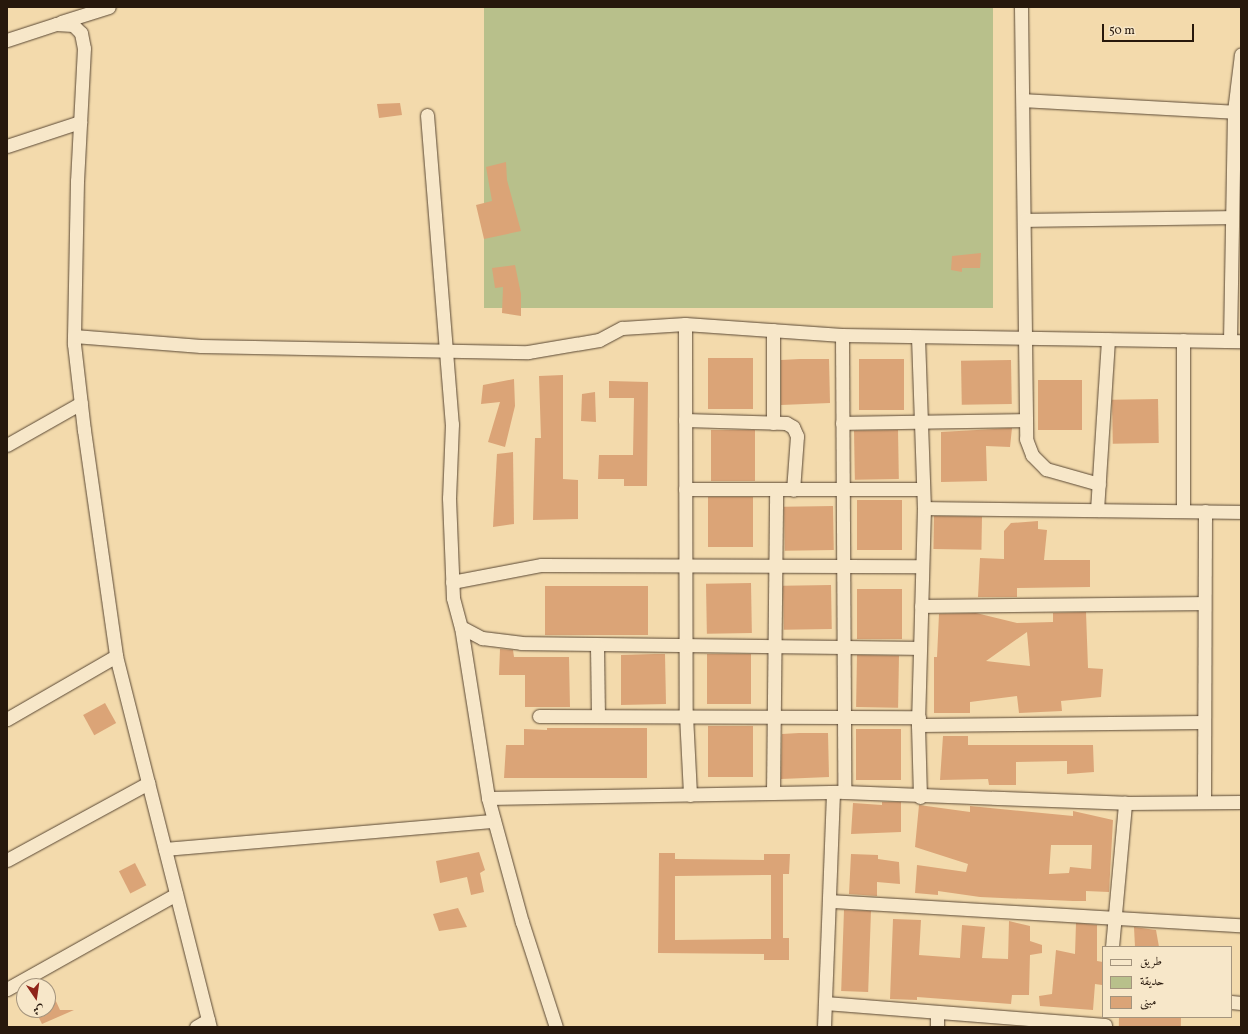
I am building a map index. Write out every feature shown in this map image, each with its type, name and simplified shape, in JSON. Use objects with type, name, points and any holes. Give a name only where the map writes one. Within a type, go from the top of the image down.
[{"type":"street","points":[[7,40],[109,7]]},
{"type":"street","points":[[1021,7],[1025,220],[1026,439],[1032,454],[1046,469],[1099,484]]},
{"type":"street","points":[[56,24],[73,25],[81,33],[84,48],[80,122],[74,336],[81,403],[116,656],[209,1024],[196,1027]]},
{"type":"street","points":[[74,336],[202,346],[542,352],[565,344],[599,340],[622,328],[685,324],[842,335],[1236,341],[1232,217],[1241,54]]},
{"type":"street","points":[[1023,100],[1238,112]]},
{"type":"street","points":[[427,115],[452,424],[449,498],[452,582],[488,798],[522,922],[556,1027]]},
{"type":"street","points":[[7,146],[80,122]]},
{"type":"street","points":[[1025,220],[1232,217]]},
{"type":"street","points":[[685,324],[686,715],[690,795]]},
{"type":"street","points":[[773,330],[773,423]]},
{"type":"street","points":[[824,1027],[844,718],[842,335]]},
{"type":"street","points":[[918,337],[924,508],[918,721],[920,797]]},
{"type":"street","points":[[1097,510],[1108,339]]},
{"type":"street","points":[[1183,340],[1183,511]]},
{"type":"street","points":[[7,444],[81,403]]},
{"type":"street","points":[[685,420],[773,423],[793,427],[797,436],[793,490]]},
{"type":"street","points":[[842,423],[1026,420]]},
{"type":"street","points":[[685,489],[843,491],[923,489]]},
{"type":"street","points":[[774,793],[774,566],[776,490]]},
{"type":"street","points":[[924,508],[1241,512]]},
{"type":"street","points":[[1204,800],[1205,511]]},
{"type":"street","points":[[452,582],[541,565],[843,567],[922,566]]},
{"type":"street","points":[[921,606],[1204,603]]},
{"type":"street","points":[[460,627],[482,638],[501,641],[597,646],[686,647],[844,645],[920,648]]},
{"type":"street","points":[[597,646],[598,715]]},
{"type":"street","points":[[7,719],[116,656]]},
{"type":"street","points":[[539,716],[686,715],[918,721],[1204,722]]},
{"type":"street","points":[[7,860],[148,783]]},
{"type":"street","points":[[488,798],[839,792],[920,797],[1125,803],[1204,800],[1241,802]]},
{"type":"street","points":[[1112,946],[1125,803]]},
{"type":"street","points":[[165,849],[494,821]]},
{"type":"street","points":[[7,989],[176,894]]},
{"type":"street","points":[[831,901],[1115,916],[1241,925]]},
{"type":"street","points":[[825,1003],[937,1013],[1105,1023]]},
{"type":"street","points":[[937,1013],[937,1027]]},
{"type":"green space","points":[[484,7],[993,7],[993,308],[484,308]]},
{"type":"building","points":[[400,103],[402,115],[379,118],[377,104]]},
{"type":"building","points":[[506,162],[507,180],[521,231],[484,239],[476,205],[492,201],[486,167]]},
{"type":"building","points":[[981,253],[980,268],[962,268],[962,272],[951,270],[952,256]]},
{"type":"building","points":[[515,265],[521,294],[521,316],[502,313],[503,287],[495,288],[492,268]]},
{"type":"building","points":[[708,358],[753,358],[753,409],[708,409]]},
{"type":"building","points":[[829,359],[830,403],[781,405],[781,360]]},
{"type":"building","points":[[859,359],[904,359],[904,410],[859,410]]},
{"type":"building","points":[[1011,360],[1012,404],[962,405],[961,361]]},
{"type":"building","points":[[563,375],[563,479],[578,480],[578,519],[533,520],[535,438],[541,438],[539,376]]},
{"type":"building","points":[[514,379],[515,406],[505,447],[488,442],[500,402],[481,404],[483,385]]},
{"type":"building","points":[[1038,380],[1082,380],[1082,430],[1038,430]]},
{"type":"building","points":[[609,381],[648,382],[647,486],[624,486],[624,479],[598,479],[599,455],[633,455],[634,398],[609,398]]},
{"type":"building","points":[[595,392],[596,422],[581,421],[582,394]]},
{"type":"building","points":[[1158,399],[1159,443],[1113,444],[1112,400]]},
{"type":"building","points":[[1012,428],[1010,447],[986,446],[987,481],[941,482],[941,432]]},
{"type":"building","points":[[711,430],[755,430],[755,481],[711,481]]},
{"type":"building","points":[[898,430],[899,479],[855,480],[854,431]]},
{"type":"building","points":[[513,452],[514,524],[493,527],[497,454]]},
{"type":"building","points":[[708,497],[753,497],[753,547],[708,547]]},
{"type":"building","points":[[857,500],[902,500],[902,550],[857,550]]},
{"type":"building","points":[[833,506],[834,550],[785,551],[784,507]]},
{"type":"building","points":[[934,516],[982,517],[981,550],[933,549]]},
{"type":"building","points":[[1038,521],[1038,529],[1047,530],[1044,560],[1090,560],[1090,587],[1017,588],[1017,597],[978,597],[980,558],[1004,559],[1004,531],[1011,523]]},
{"type":"building","points":[[751,583],[752,633],[707,634],[706,584]]},
{"type":"building","points":[[831,585],[832,629],[784,630],[783,586]]},
{"type":"building","points":[[545,586],[648,586],[648,635],[545,635]]},
{"type":"building","points":[[857,589],[902,589],[902,639],[857,639]]},
{"type":"building","points":[[1086,612],[1088,668],[1103,669],[1101,697],[1061,701],[1062,711],[1019,713],[1017,696],[970,702],[970,713],[934,713],[934,657],[937,657],[939,614],[976,613],[1017,623],[1053,622],[1053,613]],"holes":[[[1027,632],[1030,666],[986,661]]]},
{"type":"building","points":[[500,649],[513,650],[514,657],[569,657],[570,707],[525,707],[525,675],[499,675]]},
{"type":"building","points":[[665,654],[666,704],[621,705],[621,655]]},
{"type":"building","points":[[707,654],[751,654],[751,704],[707,704]]},
{"type":"building","points":[[857,655],[899,656],[898,708],[856,707]]},
{"type":"building","points":[[105,703],[116,723],[94,735],[83,715]]},
{"type":"building","points":[[708,726],[753,726],[753,777],[708,777]]},
{"type":"building","points":[[547,728],[647,728],[647,778],[504,778],[506,745],[524,745],[524,729],[547,730]]},
{"type":"building","points":[[856,729],[901,729],[901,780],[856,780]]},
{"type":"building","points":[[828,733],[829,777],[781,779],[782,734]]},
{"type":"building","points":[[943,736],[968,736],[968,745],[1093,745],[1094,772],[1067,774],[1067,761],[1016,762],[1016,785],[989,785],[988,779],[940,780]]},
{"type":"building","points":[[882,802],[901,802],[901,832],[851,834],[853,803],[882,805]]},
{"type":"building","points":[[919,805],[970,812],[970,806],[1073,816],[1073,811],[1113,820],[1109,892],[1086,891],[1086,901],[980,897],[938,891],[938,895],[915,893],[917,865],[966,872],[968,864],[915,847]],"holes":[[[1051,845],[1092,845],[1091,869],[1070,867],[1069,873],[1049,874]]]},
{"type":"building","points":[[479,852],[485,870],[480,873],[484,892],[471,895],[467,877],[440,883],[436,861]]},
{"type":"building","points":[[659,853],[675,853],[675,859],[764,860],[764,854],[790,854],[789,874],[783,874],[783,938],[789,938],[789,960],[764,960],[764,954],[658,953]],"holes":[[[771,875],[771,939],[675,940],[675,876]]]},
{"type":"building","points":[[851,854],[878,855],[878,859],[899,862],[900,884],[877,882],[877,896],[849,894]]},
{"type":"building","points":[[135,863],[146,885],[130,893],[119,871]]},
{"type":"building","points":[[458,908],[467,927],[439,931],[433,914]]},
{"type":"building","points":[[844,910],[871,911],[868,992],[841,991]]},
{"type":"building","points":[[893,919],[921,920],[919,955],[960,958],[962,925],[985,927],[982,958],[1008,959],[1009,921],[1030,926],[1030,941],[1042,945],[1042,953],[1030,955],[1029,995],[1012,995],[1011,1004],[917,997],[917,1000],[890,999]]},
{"type":"building","points":[[1076,923],[1097,925],[1097,961],[1102,962],[1102,985],[1095,984],[1093,1010],[1040,1006],[1039,996],[1052,994],[1056,950],[1075,954]]},
{"type":"building","points":[[1134,927],[1156,930],[1159,946],[1135,946]]},
{"type":"building","points":[[56,1001],[60,1010],[74,1010],[56,1018]]},
{"type":"building","points":[[39,1018],[56,1018],[42,1024]]},
{"type":"building","points":[[1119,1018],[1181,1018],[1181,1027],[1119,1027]]}]
